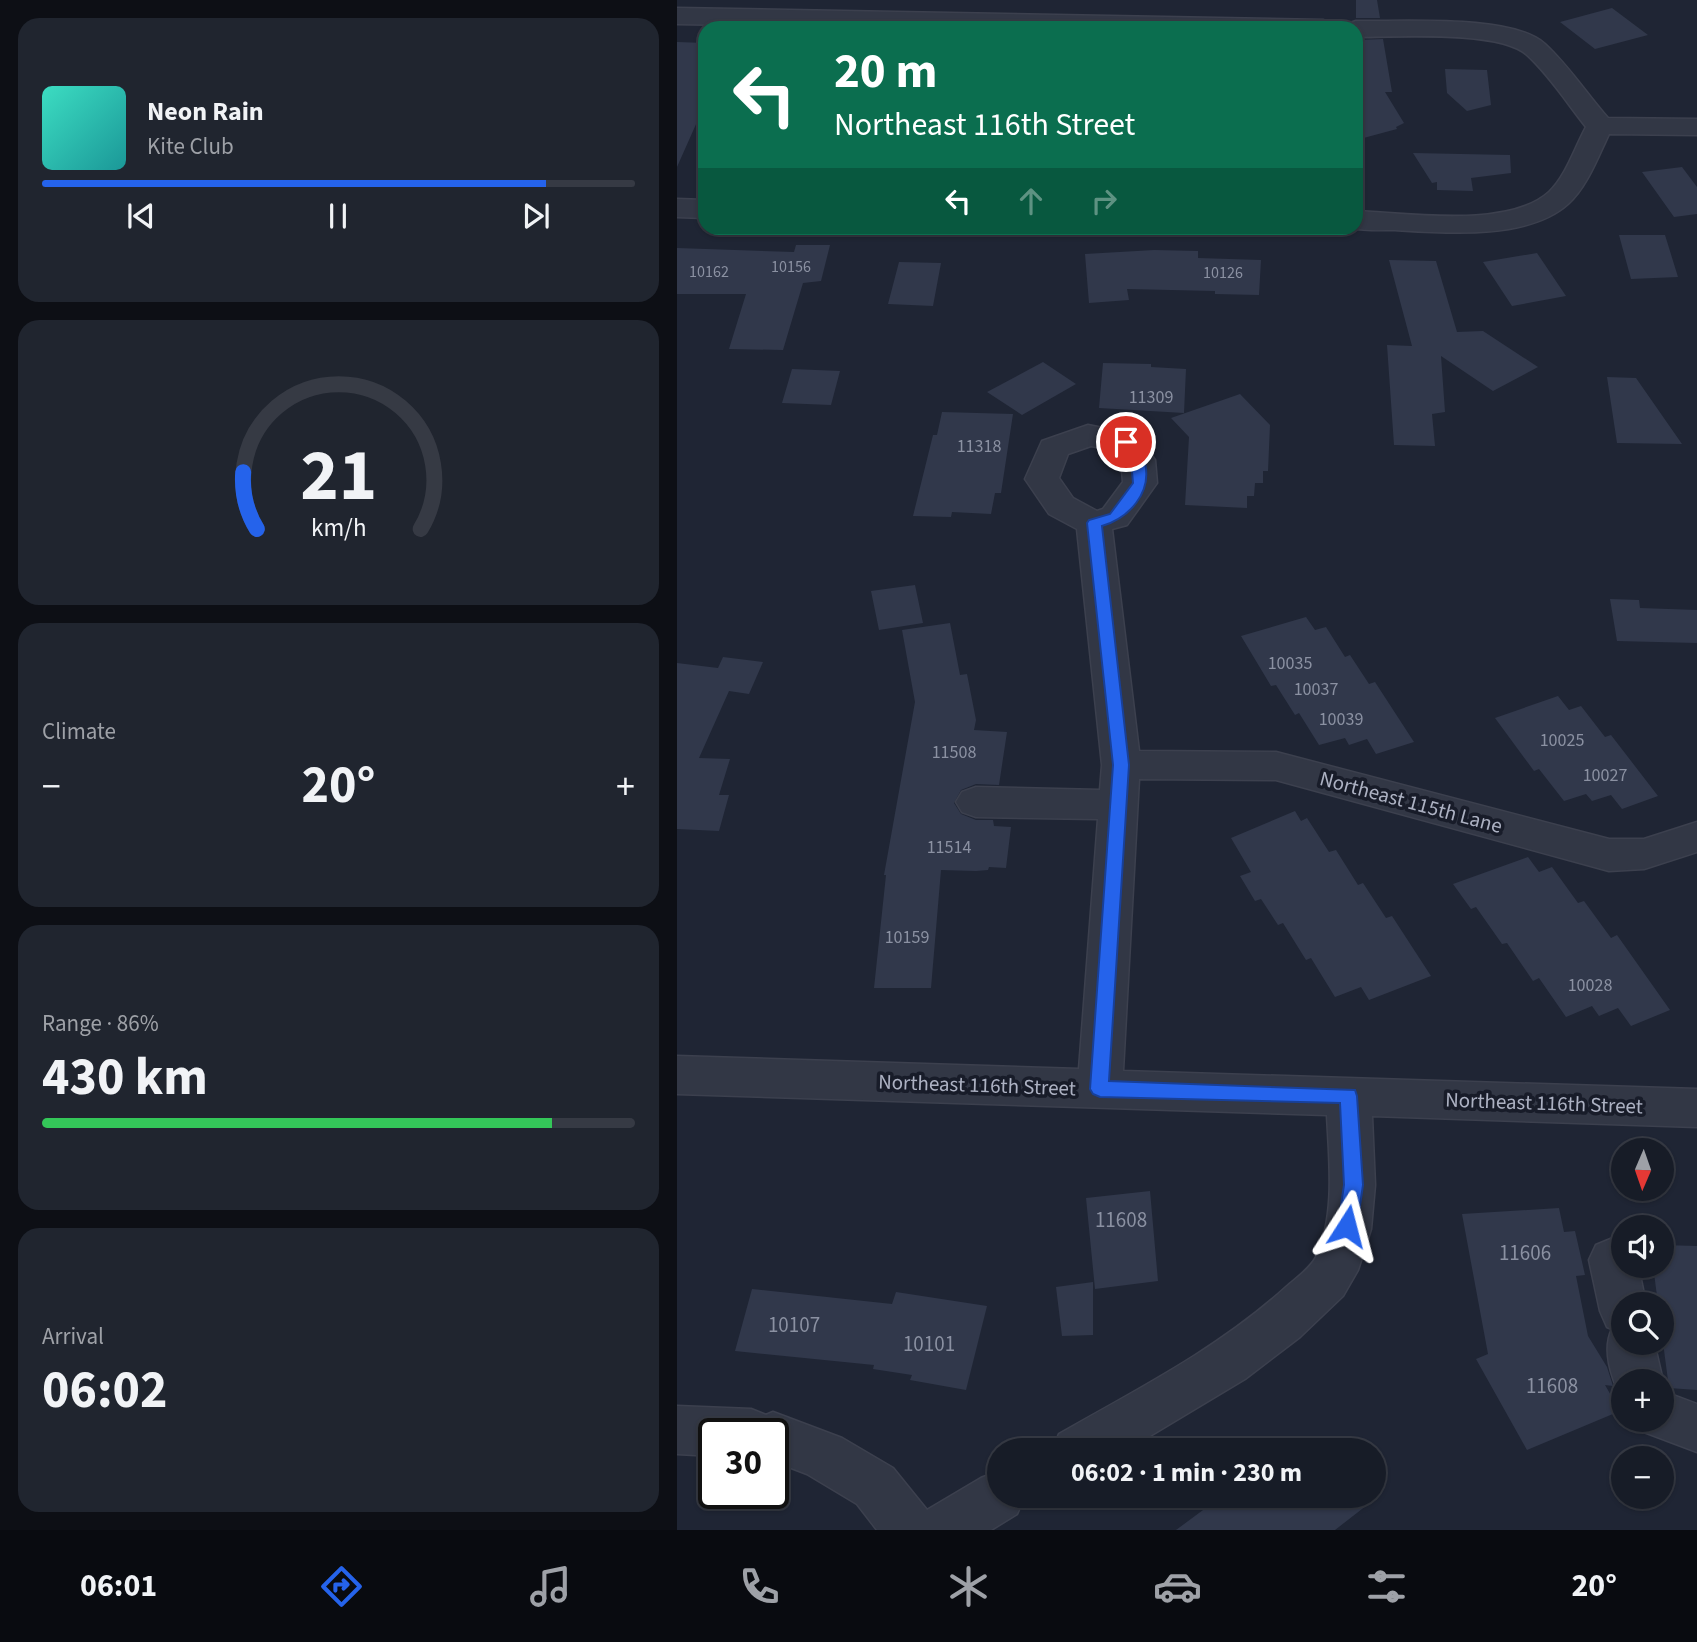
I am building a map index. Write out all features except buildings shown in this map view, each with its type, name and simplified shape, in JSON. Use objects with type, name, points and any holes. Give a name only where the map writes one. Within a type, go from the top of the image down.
[{"type":"street","points":[[677,16],[946,21]]},
{"type":"street","points":[[1363,29],[1479,31],[1512,36],[1535,48],[1600,127]]},
{"type":"street","points":[[1600,127],[1697,127]]},
{"type":"street","points":[[1363,220],[1493,223],[1534,215],[1559,198],[1600,127]]},
{"type":"street","points":[[677,208],[698,209]]},
{"type":"street","points":[[1094,523],[1121,765],[1100,1089]]},
{"type":"street","name":"Northeast 115th Lane","points":[[1121,765],[1276,766],[1609,855],[1644,854],[1697,837]]},
{"type":"street","points":[[976,802],[1118,805]]},
{"type":"street","name":"Northeast 116th Street","points":[[677,1075],[1697,1108]]},
{"type":"street","points":[[1099,1438],[1240,1355],[1298,1308],[1334,1272],[1347,1226],[1353,1185],[1348,1096]]},
{"type":"street","points":[[1674,1419],[1697,1428]]},
{"type":"street","points":[[677,1430],[698,1431]]},
{"type":"street","points":[[789,1442],[824,1456],[875,1486],[910,1530]]},
{"type":"street","points":[[942,1530],[987,1503]]},
{"type":"route","points":[[1126,442],[1138,460],[1140,483],[1115,517],[1094,523],[1121,765],[1100,1089],[1348,1096],[1353,1185],[1347,1226]]}]
